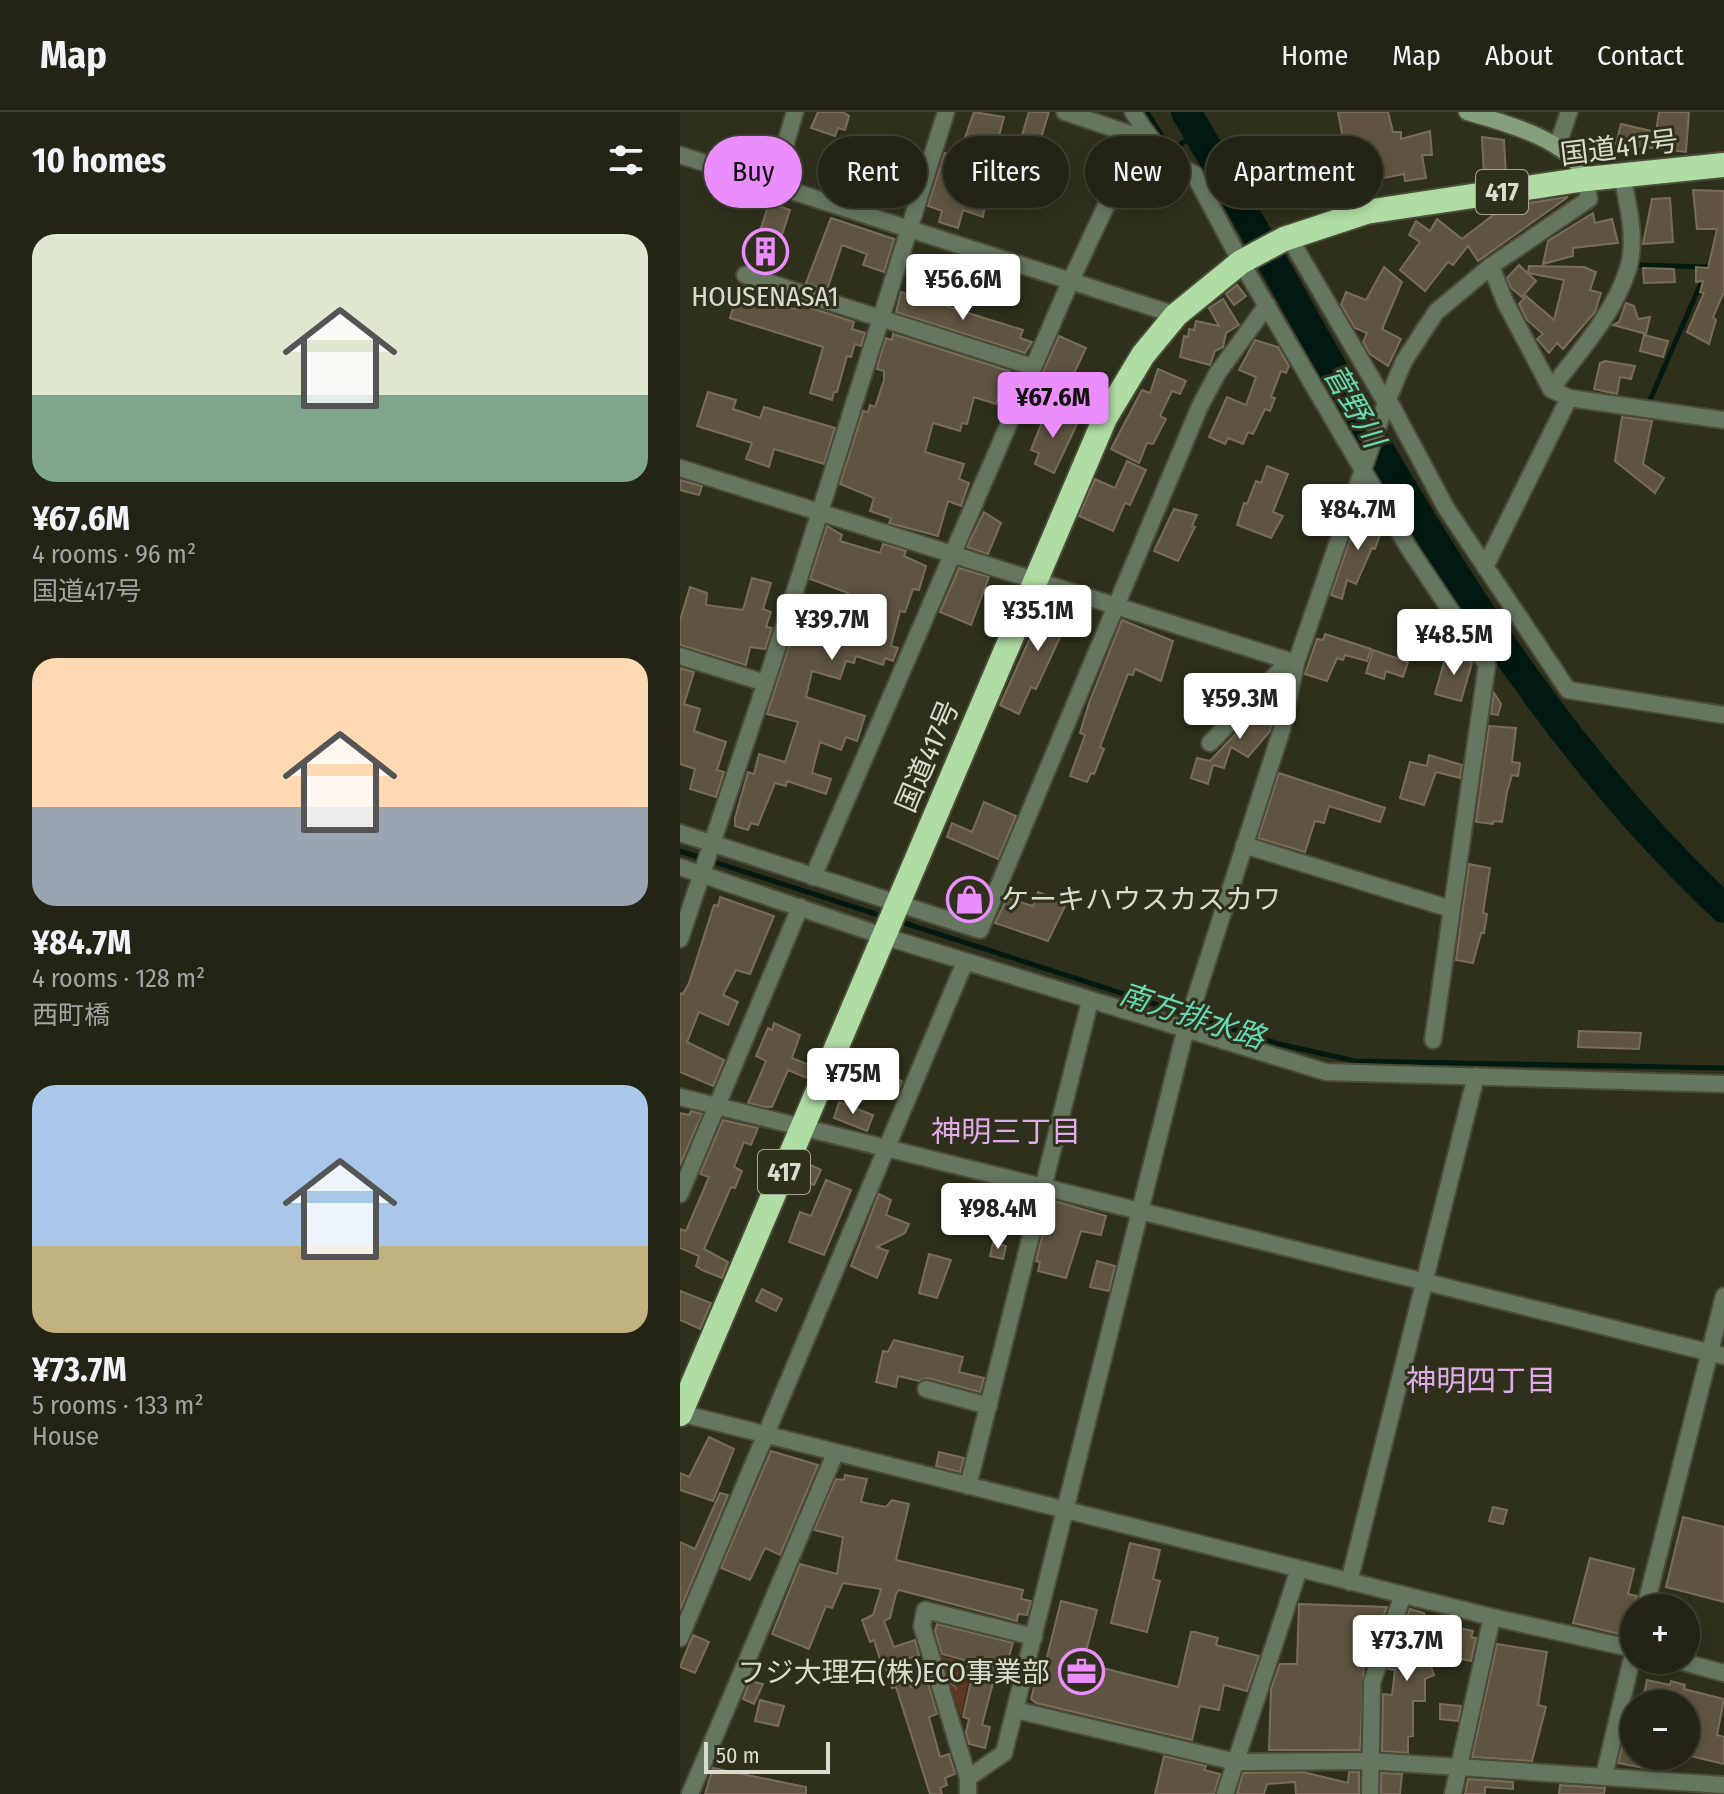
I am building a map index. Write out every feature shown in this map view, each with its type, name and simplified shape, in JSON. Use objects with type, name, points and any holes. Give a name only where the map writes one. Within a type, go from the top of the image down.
[{"type":"highway","name":"国道417号","points":[[680,1413],[1105,418],[1143,355],[1176,315],[1246,260],[1287,238],[1366,212],[1586,179],[1724,165]]},
{"type":"street","points":[[788,136],[795,112]]},
{"type":"street","points":[[680,939],[765,683],[946,112]]},
{"type":"street","points":[[1065,112],[1141,132]]},
{"type":"street","points":[[1133,112],[1141,132],[1167,159],[1194,174],[1246,260],[1267,305],[1366,464],[1408,547],[1487,665],[1433,1040]]},
{"type":"street","points":[[1557,147],[1569,112]]},
{"type":"street","points":[[1034,1637],[925,1610],[922,1626],[968,1786],[1004,1753],[1016,1710],[1141,1212],[1186,1027],[1282,729],[1292,662],[1387,403],[1404,361],[1436,312],[1491,266],[1589,199],[1581,164],[1557,147],[1471,113]]},
{"type":"street","points":[[813,877],[1071,280],[1141,132]]},
{"type":"street","points":[[680,155],[704,163]]},
{"type":"street","points":[[1551,389],[1607,314],[1629,267],[1631,220],[1622,176]]},
{"type":"street","points":[[802,195],[1176,315]]},
{"type":"street","points":[[1287,238],[1387,403],[1446,508],[1568,690],[1724,715]]},
{"type":"street","points":[[1491,266],[1551,389],[1569,398],[1724,420]]},
{"type":"street","points":[[745,275],[1033,367]]},
{"type":"street","points":[[680,867],[800,907],[980,930],[1200,406],[1217,374],[1267,305]]},
{"type":"street","points":[[1485,567],[1569,398]]},
{"type":"street","points":[[680,468],[820,509],[1034,581],[1292,662]]},
{"type":"street","points":[[680,656],[765,683]]},
{"type":"street","points":[[1210,743],[1292,662]]},
{"type":"street","points":[[680,833],[710,846],[813,877],[965,962],[1326,1072],[1724,1084]]},
{"type":"street","points":[[1244,845],[1451,909]]},
{"type":"street","points":[[680,1194],[800,907]]},
{"type":"street","points":[[680,1638],[965,962]]},
{"type":"street","points":[[968,1486],[1090,1001]]},
{"type":"street","points":[[1349,1582],[1476,1076]]},
{"type":"street","points":[[680,1097],[1717,1355]]},
{"type":"street","points":[[1649,1594],[1717,1355],[1724,1296]]},
{"type":"street","points":[[926,1389],[989,1406]]},
{"type":"street","points":[[680,1413],[1349,1582],[1620,1647]]},
{"type":"street","points":[[690,1794],[835,1454]]},
{"type":"street","points":[[1225,1794],[1299,1569]]},
{"type":"street","points":[[1370,1794],[1372,1682],[1403,1595]]},
{"type":"street","points":[[1453,1794],[1492,1617]]},
{"type":"street","points":[[1700,1666],[1724,1673]]},
{"type":"street","points":[[1604,1776],[1628,1674]]},
{"type":"street","points":[[1016,1710],[1236,1762],[1370,1761],[1458,1765],[1604,1776],[1674,1788],[1724,1785]]},
{"type":"green space","points":[[940,1656],[972,1664],[961,1717]]},
{"type":"building","points":[[818,112],[843,112],[849,116],[845,130],[838,128],[835,136],[811,128]]},
{"type":"building","points":[[974,112],[1004,117],[999,136],[965,136]]},
{"type":"building","points":[[1029,112],[1049,112],[1042,136],[1022,135]]},
{"type":"building","points":[[1338,112],[1388,112],[1393,132],[1401,132],[1401,139],[1430,131],[1432,155],[1422,155],[1426,178],[1405,181],[1404,174],[1383,178],[1383,136],[1342,136]]},
{"type":"building","points":[[1659,112],[1689,112],[1686,152],[1616,144],[1621,124],[1656,132]]},
{"type":"building","points":[[1482,137],[1504,140],[1506,176],[1484,177]]},
{"type":"building","points":[[943,159],[943,208],[984,208],[983,217],[963,210],[958,228],[939,222],[942,211],[928,206]]},
{"type":"building","points":[[1693,190],[1724,191],[1724,292],[1713,317],[1716,320],[1709,344],[1687,332],[1704,293],[1700,292],[1703,281],[1696,282],[1696,267],[1708,268],[1717,229],[1697,229]]},
{"type":"building","points":[[1568,197],[1478,261],[1468,246],[1453,265],[1448,262],[1425,291],[1400,270],[1420,242],[1409,235],[1416,221],[1430,231],[1437,219],[1462,239],[1505,206],[1508,210],[1516,205]]},
{"type":"building","points":[[1670,198],[1673,242],[1643,244],[1652,199]]},
{"type":"building","name":"HOUSENASA1","points":[[767,208],[790,210],[770,272],[749,265]]},
{"type":"building","points":[[1593,213],[1595,223],[1612,219],[1618,243],[1573,248],[1573,256],[1543,264],[1548,241]]},
{"type":"building","points":[[831,218],[894,239],[884,272],[863,265],[867,254],[842,245],[827,290],[806,283]]},
{"type":"building","points":[[1519,265],[1536,281],[1522,297],[1511,288],[1507,278]]},
{"type":"building","points":[[1529,266],[1584,267],[1596,272],[1590,290],[1601,293],[1595,312],[1563,349],[1557,343],[1549,353],[1537,339],[1543,334],[1527,320],[1519,304],[1526,296],[1554,320],[1564,280],[1528,273]]},
{"type":"building","points":[[1384,267],[1402,282],[1382,329],[1401,339],[1388,366],[1370,354],[1363,342],[1367,333],[1355,328],[1341,305],[1346,292],[1366,300]]},
{"type":"building","points":[[1643,268],[1674,269],[1675,282],[1644,283]]},
{"type":"building","points":[[1237,285],[1246,296],[1234,305],[1226,294]]},
{"type":"building","points":[[901,292],[1023,330],[1020,338],[1032,342],[1025,353],[896,312]]},
{"type":"building","points":[[737,294],[789,308],[797,309],[799,304],[854,322],[852,329],[865,333],[861,346],[855,344],[851,357],[847,356],[832,400],[810,393],[823,347],[730,318]]},
{"type":"building","points":[[1223,299],[1239,325],[1226,333],[1223,347],[1215,351],[1210,365],[1180,357],[1184,336],[1188,337],[1189,329],[1194,330],[1196,321],[1219,326],[1209,308]]},
{"type":"building","points":[[1626,303],[1634,306],[1638,319],[1650,317],[1646,334],[1613,325],[1619,322]]},
{"type":"building","points":[[893,334],[1009,371],[1016,378],[1010,392],[1001,388],[996,404],[974,397],[967,424],[962,423],[960,431],[933,423],[925,452],[964,464],[959,479],[969,483],[961,506],[948,501],[938,536],[889,523],[891,518],[870,511],[874,498],[840,484],[863,411],[868,412],[870,405],[875,407],[884,380],[884,371],[877,369],[879,360],[886,338],[892,340]]},
{"type":"building","points":[[1644,335],[1668,341],[1663,357],[1640,351]]},
{"type":"building","points":[[1059,336],[1086,348],[1058,407],[1033,395]]},
{"type":"building","points":[[1255,340],[1278,347],[1289,366],[1286,373],[1281,371],[1271,397],[1275,398],[1270,411],[1265,409],[1253,434],[1248,432],[1243,444],[1228,438],[1225,444],[1209,437],[1227,397],[1246,405],[1256,377],[1239,370]]},
{"type":"building","points":[[1605,361],[1635,366],[1631,379],[1620,377],[1617,394],[1594,389],[1600,363]]},
{"type":"building","points":[[1158,369],[1186,381],[1180,394],[1172,391],[1160,416],[1166,419],[1153,444],[1147,443],[1139,463],[1111,449],[1142,390],[1150,393]]},
{"type":"building","points":[[708,392],[736,400],[733,409],[760,418],[764,407],[835,428],[824,464],[774,449],[769,467],[746,459],[752,443],[697,426]]},
{"type":"building","points":[[1046,412],[1078,422],[1054,473],[1035,464],[1039,453],[1031,450]]},
{"type":"building","points":[[1622,417],[1652,421],[1643,464],[1664,478],[1655,493],[1615,461]]},
{"type":"building","points":[[1127,461],[1146,470],[1130,505],[1125,503],[1113,531],[1079,516],[1095,479],[1115,488]]},
{"type":"building","points":[[1267,466],[1288,474],[1273,512],[1283,516],[1271,538],[1237,525],[1244,503],[1247,504],[1256,481],[1261,483]]},
{"type":"building","points":[[680,480],[702,486],[699,495],[680,490]]},
{"type":"building","points":[[1312,489],[1333,497],[1328,509],[1308,501]]},
{"type":"building","points":[[1174,509],[1197,515],[1192,526],[1195,527],[1178,561],[1154,551]]},
{"type":"building","points":[[1366,510],[1376,514],[1383,526],[1375,549],[1372,548],[1356,584],[1347,580],[1342,599],[1331,595],[1356,522],[1361,525]]},
{"type":"building","points":[[984,512],[1001,523],[988,554],[967,547]]},
{"type":"building","points":[[827,526],[842,535],[840,541],[880,553],[883,544],[906,551],[904,556],[926,566],[919,590],[913,589],[905,612],[900,611],[891,646],[898,648],[893,661],[885,658],[883,665],[856,656],[854,663],[846,661],[840,679],[812,671],[806,697],[865,716],[857,741],[846,737],[841,750],[820,742],[812,773],[831,779],[826,794],[787,781],[786,786],[775,783],[758,825],[751,823],[748,830],[735,826],[735,818],[748,772],[754,774],[759,754],[785,762],[798,722],[767,714],[793,634],[796,635],[799,623],[808,626],[809,621],[846,629],[854,604],[846,601],[848,593],[810,579]]},
{"type":"building","points":[[959,568],[989,577],[971,625],[940,612]]},
{"type":"building","points":[[752,578],[771,583],[763,609],[771,612],[766,627],[772,628],[765,649],[750,647],[746,665],[680,645],[680,620],[690,587],[707,593],[706,605],[743,610]]},
{"type":"building","points":[[1049,596],[1075,605],[1036,689],[1031,687],[1019,714],[1000,705]]},
{"type":"building","points":[[1122,620],[1173,641],[1161,681],[1135,669],[1133,675],[1128,674],[1100,747],[1104,749],[1094,774],[1091,773],[1087,782],[1070,776],[1085,735],[1080,733],[1089,703]]},
{"type":"building","points":[[1325,634],[1371,649],[1367,661],[1345,655],[1343,660],[1337,658],[1327,681],[1305,674],[1317,639],[1323,640]]},
{"type":"building","points":[[1373,650],[1408,662],[1403,677],[1386,671],[1384,679],[1366,673]]},
{"type":"building","points":[[1447,652],[1468,658],[1472,663],[1461,701],[1435,694]]},
{"type":"building","points":[[680,668],[694,672],[684,704],[700,709],[694,731],[726,742],[717,770],[724,772],[716,797],[690,789],[695,769],[680,764]]},
{"type":"building","points":[[1494,693],[1501,704],[1498,715],[1491,714]]},
{"type":"building","points":[[1271,696],[1277,699],[1270,731],[1248,757],[1231,747],[1224,768],[1213,765],[1208,784],[1191,778],[1197,758],[1210,761]]},
{"type":"building","points":[[1489,726],[1516,728],[1512,762],[1520,763],[1518,776],[1512,775],[1502,822],[1494,821],[1493,824],[1476,822]]},
{"type":"building","points":[[1429,755],[1462,765],[1460,778],[1436,772],[1424,805],[1400,798],[1410,762],[1427,766]]},
{"type":"building","points":[[1279,773],[1385,808],[1380,822],[1329,806],[1324,823],[1315,821],[1305,852],[1258,838]]},
{"type":"building","points":[[984,802],[1016,816],[998,859],[947,837],[952,823],[972,832]]},
{"type":"building","points":[[1469,864],[1490,868],[1483,913],[1487,914],[1484,933],[1481,933],[1473,963],[1456,960]]},
{"type":"building","name":"ケーキハウスカスカワ","points":[[973,877],[985,883],[972,915],[957,908]]},
{"type":"building","points":[[1038,892],[1066,904],[1048,941],[995,923],[1007,898],[1033,906]]},
{"type":"building","points":[[720,897],[774,916],[750,974],[736,970],[723,995],[738,1002],[728,1025],[699,1012],[687,1042],[724,1060],[713,1086],[680,1072],[680,993],[683,994],[689,983],[714,905],[718,906]]},
{"type":"building","points":[[774,1023],[800,1035],[792,1058],[812,1066],[807,1078],[788,1070],[772,1107],[766,1107],[748,1103],[766,1061],[756,1056],[768,1028],[772,1030]]},
{"type":"building","points":[[1579,1031],[1641,1033],[1639,1049],[1578,1047]]},
{"type":"building","points":[[888,1076],[902,1081],[897,1094],[883,1088]]},
{"type":"building","points":[[839,1102],[873,1115],[867,1131],[834,1118]]},
{"type":"building","points":[[691,1111],[702,1114],[680,1165],[680,1113],[689,1115]]},
{"type":"building","points":[[723,1120],[758,1128],[751,1145],[744,1142],[734,1167],[742,1171],[735,1188],[731,1187],[704,1249],[728,1262],[722,1278],[696,1266],[699,1256],[680,1248],[680,1229],[686,1231],[709,1177],[700,1174]]},
{"type":"building","points":[[804,1162],[821,1170],[814,1185],[797,1178]]},
{"type":"building","points":[[826,1180],[851,1190],[824,1255],[789,1242],[800,1212],[811,1216]]},
{"type":"building","points":[[953,1192],[973,1198],[964,1232],[945,1227]]},
{"type":"building","points":[[879,1194],[891,1200],[886,1215],[909,1224],[905,1233],[877,1247],[888,1251],[877,1278],[851,1266]]},
{"type":"building","points":[[1051,1200],[1106,1216],[1101,1235],[1081,1231],[1066,1278],[1038,1271],[1040,1262],[1036,1261]]},
{"type":"building","points":[[993,1243],[1006,1246],[1003,1259],[990,1256]]},
{"type":"building","points":[[929,1254],[951,1260],[937,1298],[919,1293]]},
{"type":"building","points":[[1097,1261],[1115,1266],[1109,1291],[1090,1287]]},
{"type":"building","points":[[762,1289],[782,1299],[776,1311],[756,1301]]},
{"type":"building","points":[[680,1291],[711,1303],[700,1329],[680,1320]]},
{"type":"building","points":[[894,1340],[963,1357],[959,1372],[984,1378],[980,1392],[928,1378],[919,1381],[898,1376],[896,1387],[876,1382],[883,1351],[888,1352]]},
{"type":"building","points":[[709,1437],[734,1449],[713,1501],[680,1490],[680,1473],[689,1477]]},
{"type":"building","points":[[771,1451],[818,1465],[780,1555],[765,1548],[750,1580],[721,1568]]},
{"type":"building","points":[[939,1452],[964,1458],[960,1472],[936,1466]]},
{"type":"building","points":[[845,1475],[867,1479],[861,1502],[886,1507],[892,1500],[909,1504],[896,1560],[1023,1590],[1021,1599],[1031,1601],[1027,1615],[1018,1614],[1017,1621],[899,1590],[896,1594],[890,1618],[884,1621],[894,1647],[915,1640],[919,1655],[903,1660],[911,1687],[922,1683],[925,1673],[937,1714],[929,1717],[940,1757],[949,1754],[955,1774],[945,1778],[947,1785],[940,1788],[942,1794],[930,1794],[896,1687],[892,1688],[874,1640],[870,1642],[862,1620],[873,1615],[881,1589],[843,1583],[832,1608],[826,1606],[809,1649],[772,1634],[800,1564],[837,1574],[843,1537],[814,1530],[836,1479],[844,1480]]},
{"type":"building","points":[[720,1493],[728,1495],[680,1610],[680,1542],[695,1549]]},
{"type":"building","points":[[1493,1507],[1507,1510],[1503,1524],[1489,1521]]},
{"type":"building","points":[[1683,1517],[1724,1527],[1724,1602],[1666,1587]]},
{"type":"building","points":[[1130,1543],[1160,1550],[1153,1579],[1160,1581],[1147,1632],[1111,1623]]},
{"type":"building","points":[[1590,1558],[1634,1569],[1628,1594],[1620,1594],[1620,1634],[1573,1623]]},
{"type":"building","name":"フジ大理石(株)ECO事業部","points":[[1061,1601],[1097,1610],[1083,1663],[1178,1687],[1191,1632],[1195,1632],[1218,1638],[1216,1645],[1259,1656],[1247,1691],[1224,1685],[1219,1710],[1200,1706],[1192,1740],[1036,1703],[1031,1699],[1035,1683],[1040,1685]]},
{"type":"building","points":[[1299,1604],[1387,1607],[1364,1663],[1360,1750],[1269,1750],[1271,1689],[1280,1664],[1297,1664]]},
{"type":"building","points":[[1410,1609],[1424,1613],[1433,1657],[1428,1658],[1434,1675],[1425,1679],[1425,1701],[1413,1701],[1413,1736],[1408,1737],[1408,1753],[1382,1751],[1383,1694],[1392,1695],[1395,1670],[1388,1669]]},
{"type":"building","points":[[937,1624],[1013,1643],[1005,1670],[997,1668],[989,1698],[982,1725],[990,1727],[985,1748],[969,1744],[966,1732],[969,1719],[963,1717],[975,1663],[942,1654],[935,1631]]},
{"type":"building","points":[[1455,1627],[1473,1631],[1471,1637],[1476,1638],[1471,1661],[1447,1656]]},
{"type":"building","points":[[693,1635],[709,1642],[695,1673],[680,1667]]},
{"type":"building","points":[[1497,1644],[1547,1652],[1538,1705],[1546,1707],[1532,1761],[1472,1757]]},
{"type":"building","points":[[1647,1680],[1670,1685],[1671,1681],[1685,1685],[1684,1689],[1688,1690],[1645,1690]]},
{"type":"building","points":[[750,1681],[763,1684],[754,1704],[743,1699]]},
{"type":"building","points":[[1700,1693],[1724,1699],[1717,1735],[1724,1737],[1724,1764],[1700,1758]]},
{"type":"building","points":[[760,1700],[784,1706],[778,1726],[755,1721]]},
{"type":"building","points":[[1440,1704],[1461,1706],[1458,1721],[1440,1719]]},
{"type":"building","points":[[1164,1756],[1206,1766],[1204,1770],[1220,1774],[1214,1794],[1155,1794]]},
{"type":"building","points":[[713,1768],[806,1787],[806,1794],[705,1794]]},
{"type":"building","points":[[1303,1772],[1348,1783],[1349,1772],[1359,1772],[1359,1794],[1296,1794],[1295,1782],[1267,1784],[1264,1794],[1237,1794],[1243,1773]]},
{"type":"building","points":[[1381,1773],[1402,1774],[1400,1794],[1381,1794]]},
{"type":"building","points":[[1468,1779],[1513,1782],[1513,1789],[1485,1787],[1485,1794],[1465,1794]]},
{"type":"building","points":[[1560,1785],[1605,1788],[1604,1794],[1559,1794]]},
{"type":"waterway","points":[[1147,112],[1171,151],[1198,132]]},
{"type":"waterway","name":"菅野川","points":[[1186,112],[1365,426],[1427,530],[1493,631],[1563,729],[1640,822],[1724,908]]},
{"type":"waterway","points":[[1634,265],[1708,267],[1650,400]]},
{"type":"waterway","name":"南方排水路","points":[[680,851],[885,917]]},
{"type":"waterway","name":"南方排水路","points":[[898,921],[1279,1044],[1355,1061],[1724,1068]]},
{"type":"place","name":"HOUSENASA1","points":[[765,252]]},
{"type":"place","name":"ケーキハウスカスカワ","points":[[970,899]]},
{"type":"place","name":"フジ大理石(株)ECO事業部","points":[[1081,1672]]},
{"type":"district","name":"神明三丁目","points":[[1006,1132]]},
{"type":"district","name":"神明四丁目","points":[[1481,1381]]}]
